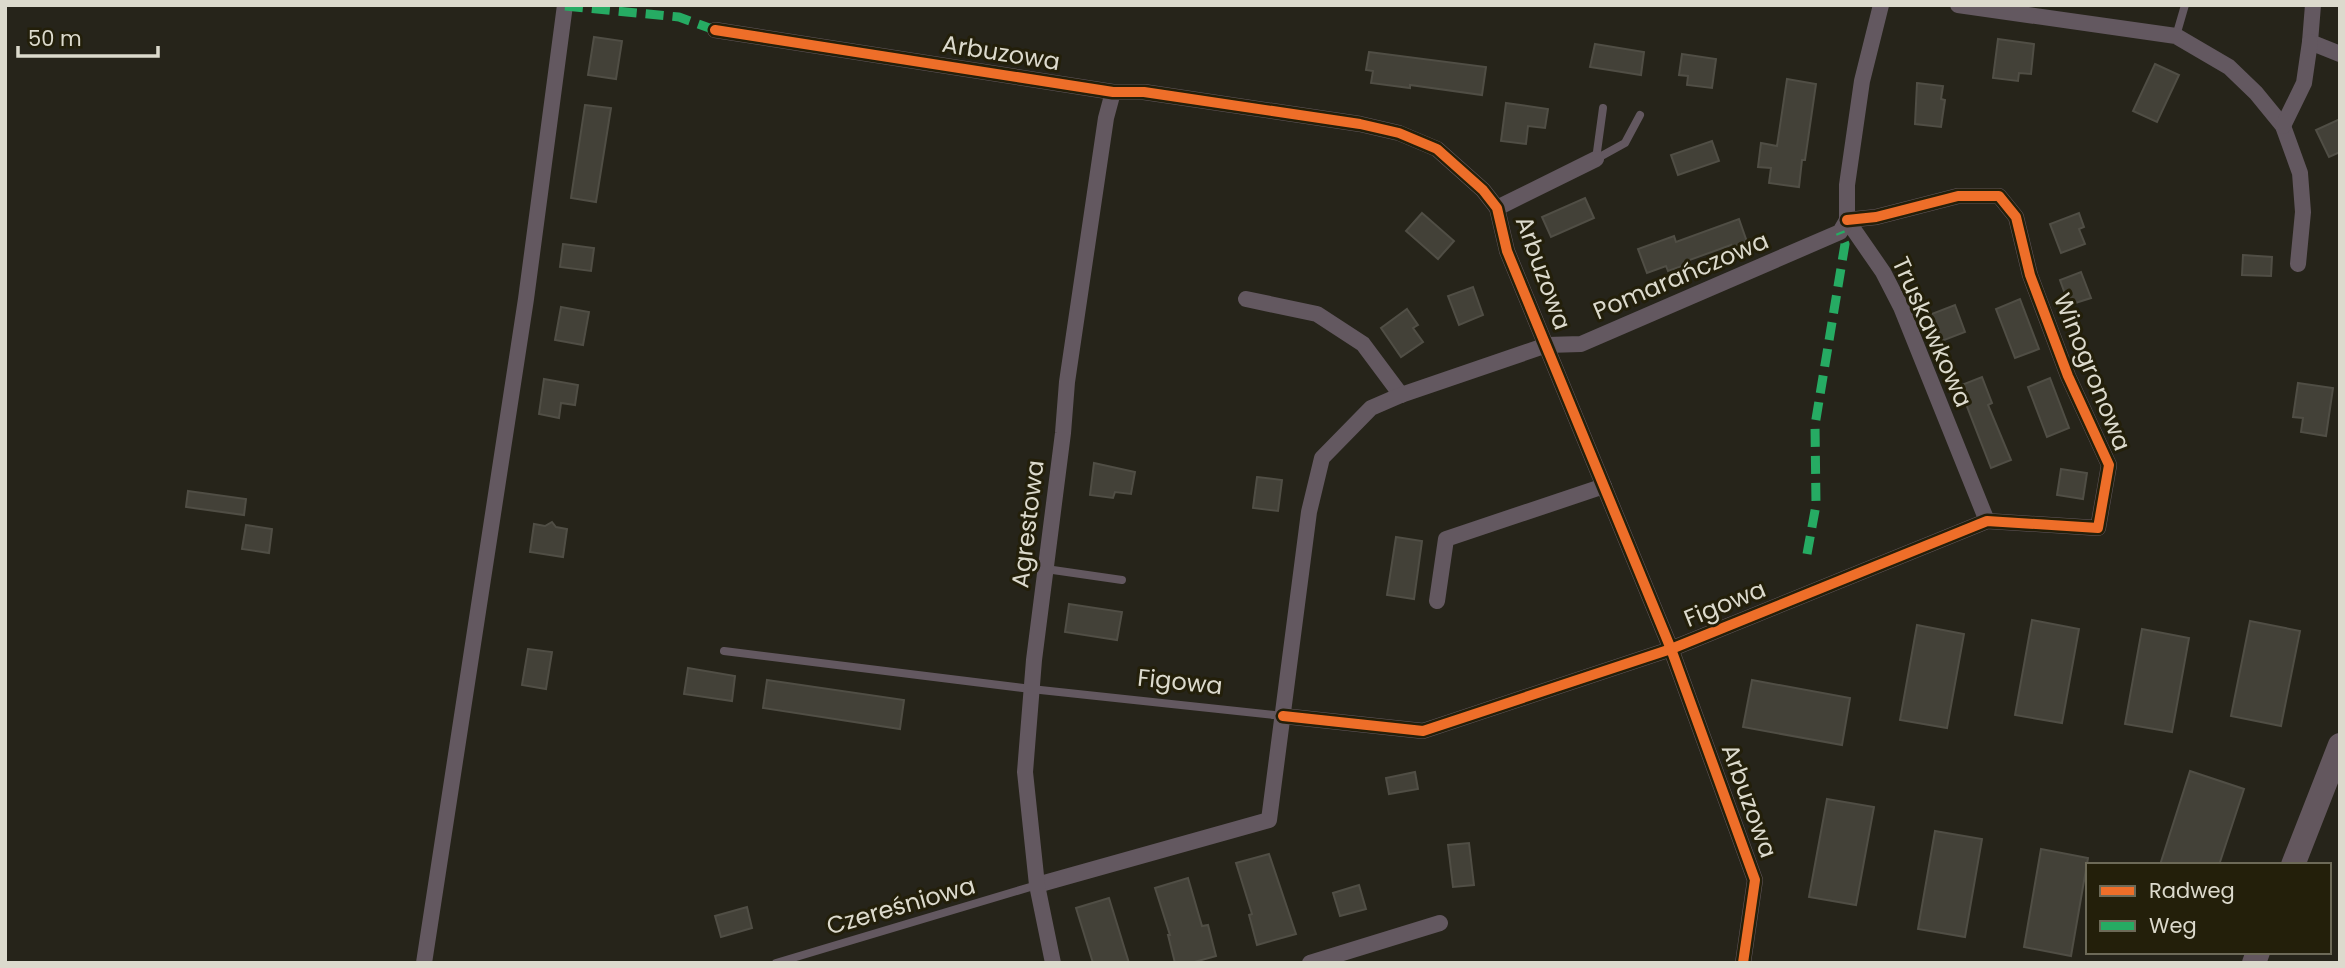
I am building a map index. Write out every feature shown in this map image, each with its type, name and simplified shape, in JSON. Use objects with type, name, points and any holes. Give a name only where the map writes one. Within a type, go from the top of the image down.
[{"type":"main road","points":[[2294,863],[2340,746]]},
{"type":"street","points":[[424,963],[526,299],[565,5]]},
{"type":"street","points":[[1847,220],[1847,185],[1862,81],[1881,5]]},
{"type":"street","points":[[1958,5],[2176,36],[2228,67],[2256,93],[2283,126],[2300,173],[2303,212],[2298,264]]},
{"type":"street","points":[[2283,126],[2304,83],[2313,5]]},
{"type":"street","name":"Arbuzowa","points":[[715,30],[1112,92],[1144,92],[1360,124],[1399,133],[1437,149],[1483,190],[1497,208],[1507,251],[1671,649],[1755,880],[1743,963]]},
{"type":"street","points":[[2310,42],[2340,54]]},
{"type":"street","name":"Agrestowa","points":[[1053,963],[1037,886],[1025,772],[1031,689],[1067,382],[1105,118],[1112,92]]},
{"type":"street","points":[[1497,208],[1595,159]]},
{"type":"street","name":"Winogronowa","points":[[1847,220],[1876,217],[1958,196],[1999,196],[2016,217],[2030,275],[2068,376],[2109,465],[2098,528]]},
{"type":"street","name":"Pomarańczowa","points":[[1037,886],[1269,820],[1309,512],[1322,457],[1371,408],[1401,395],[1547,345],[1581,344],[1840,232],[1847,220]]},
{"type":"street","name":"Truskawkowa","points":[[1847,220],[1883,272],[1900,307],[1987,521]]},
{"type":"street","points":[[1246,299],[1317,314],[1363,344],[1401,395]]},
{"type":"street","points":[[1437,601],[1446,539],[1604,486]]},
{"type":"street","name":"Figowa","points":[[1283,716],[1423,731],[1671,649],[1987,521],[2098,528]]},
{"type":"street","points":[[1310,963],[1440,923]]},
{"type":"lane","points":[[2176,36],[2185,5]]},
{"type":"lane","points":[[1595,159],[1603,108]]},
{"type":"lane","points":[[1595,159],[1625,143],[1640,116]]},
{"type":"lane","points":[[1046,569],[1122,580]]},
{"type":"lane","name":"Figowa","points":[[724,651],[1031,689],[1283,716]]},
{"type":"lane","name":"Czereśniowa","points":[[776,963],[1037,886]]},
{"type":"building","points":[[594,37],[622,41],[616,79],[588,75]]},
{"type":"building","points":[[1998,39],[2034,44],[2031,74],[2019,73],[2018,81],[1993,78]]},
{"type":"building","points":[[1595,44],[1644,52],[1641,75],[1590,67]]},
{"type":"building","points":[[1369,52],[1486,67],[1482,95],[1410,85],[1410,88],[1371,83],[1373,71],[1366,70]]},
{"type":"building","points":[[1682,54],[1716,59],[1712,88],[1687,85],[1688,76],[1679,75]]},
{"type":"building","points":[[2155,64],[2179,75],[2157,122],[2133,111]]},
{"type":"building","points":[[1787,79],[1816,84],[1799,187],[1769,183],[1771,168],[1758,167],[1761,143],[1777,146]]},
{"type":"building","points":[[1917,83],[1943,86],[1941,99],[1945,100],[1941,127],[1915,124]]},
{"type":"building","points":[[1506,103],[1548,109],[1545,128],[1528,126],[1526,144],[1501,141]]},
{"type":"building","points":[[585,105],[611,108],[596,202],[571,198]]},
{"type":"building","points":[[2340,119],[2340,152],[2329,157],[2316,130]]},
{"type":"building","points":[[1712,141],[1719,161],[1678,175],[1671,155]]},
{"type":"building","points":[[1585,198],[1594,218],[1551,237],[1542,217]]},
{"type":"building","points":[[1422,213],[1454,241],[1438,259],[1406,231]]},
{"type":"building","points":[[2079,213],[2084,227],[2079,229],[2085,244],[2061,253],[2050,224]]},
{"type":"building","points":[[1739,219],[1747,242],[1684,262],[1685,265],[1668,271],[1666,266],[1647,273],[1638,249],[1674,236],[1676,242]]},
{"type":"building","points":[[563,244],[594,248],[591,271],[560,267]]},
{"type":"building","points":[[2243,255],[2272,257],[2271,276],[2242,275]]},
{"type":"building","points":[[2081,272],[2091,298],[2069,305],[2060,280]]},
{"type":"building","points":[[1473,287],[1483,315],[1459,325],[1448,296]]},
{"type":"building","points":[[2020,299],[2039,349],[2015,358],[1996,309]]},
{"type":"building","points":[[1955,305],[1965,332],[1939,342],[1929,315]]},
{"type":"building","points":[[561,307],[589,312],[583,345],[555,340]]},
{"type":"building","points":[[1407,309],[1418,325],[1413,328],[1423,342],[1401,357],[1381,328]]},
{"type":"building","points":[[1982,377],[1992,403],[1988,405],[2011,460],[1991,468],[1959,386]]},
{"type":"building","points":[[2050,378],[2069,428],[2047,437],[2028,387]]},
{"type":"building","points":[[544,379],[578,385],[575,405],[561,403],[559,418],[539,414]]},
{"type":"building","points":[[2298,383],[2333,388],[2326,436],[2301,432],[2303,418],[2293,417]]},
{"type":"building","points":[[1094,463],[1135,472],[1131,494],[1115,492],[1113,498],[1090,495]]},
{"type":"building","points":[[2061,469],[2087,473],[2083,499],[2057,495]]},
{"type":"building","points":[[1257,477],[1282,480],[1278,511],[1253,508]]},
{"type":"building","points":[[188,491],[246,499],[244,515],[186,507]]},
{"type":"building","points":[[552,522],[556,527],[567,529],[563,557],[530,552],[534,524],[545,526]]},
{"type":"building","points":[[246,525],[272,529],[269,553],[242,549]]},
{"type":"building","points":[[1396,537],[1422,541],[1414,599],[1387,595]]},
{"type":"building","points":[[1069,604],[1122,612],[1117,640],[1065,632]]},
{"type":"building","points":[[2032,620],[2079,629],[2062,723],[2015,715]]},
{"type":"building","points":[[2250,621],[2300,631],[2281,726],[2231,716]]},
{"type":"building","points":[[1917,625],[1964,634],[1947,728],[1900,720]]},
{"type":"building","points":[[2142,629],[2189,638],[2172,732],[2125,724]]},
{"type":"building","points":[[528,649],[552,652],[546,689],[522,685]]},
{"type":"building","points":[[688,668],[735,676],[732,701],[684,694]]},
{"type":"building","points":[[767,680],[904,700],[900,729],[763,708]]},
{"type":"building","points":[[1752,680],[1850,698],[1842,745],[1743,727]]},
{"type":"building","points":[[2190,771],[2244,789],[2220,863],[2161,863]]},
{"type":"building","points":[[1415,772],[1418,789],[1389,794],[1386,778]]},
{"type":"building","points":[[1827,799],[1874,807],[1856,905],[1809,897]]},
{"type":"building","points":[[1935,831],[1982,839],[1965,937],[1918,929]]},
{"type":"building","points":[[1469,843],[1474,885],[1453,887],[1448,845]]},
{"type":"building","points":[[2041,849],[2088,858],[2071,956],[2024,947]]},
{"type":"building","points":[[1269,854],[1296,934],[1257,945],[1249,915],[1252,914],[1236,863]]},
{"type":"building","points":[[1188,878],[1202,926],[1208,925],[1216,956],[1191,963],[1175,963],[1170,935],[1155,888]]},
{"type":"building","points":[[1359,885],[1366,909],[1340,916],[1333,893]]},
{"type":"building","points":[[1109,898],[1129,963],[1093,963],[1076,908]]},
{"type":"building","points":[[747,907],[752,928],[721,937],[715,916]]},
{"type":"marked path","points":[[565,6],[679,17],[715,30]]},
{"type":"marked path","points":[[1807,554],[1816,505],[1815,425],[1845,244],[1840,232]]},
{"type":"cycle path","points":[[715,30],[1113,92],[1144,92],[1360,124],[1399,133],[1437,149],[1483,190],[1497,208],[1507,251],[1671,649],[1755,880],[1743,963]]},
{"type":"cycle path","points":[[1283,716],[1423,731],[1671,649],[1987,521],[2098,528],[2109,465],[2068,376],[2030,275],[2016,217],[1999,196],[1958,196],[1876,217],[1847,220]]}]
